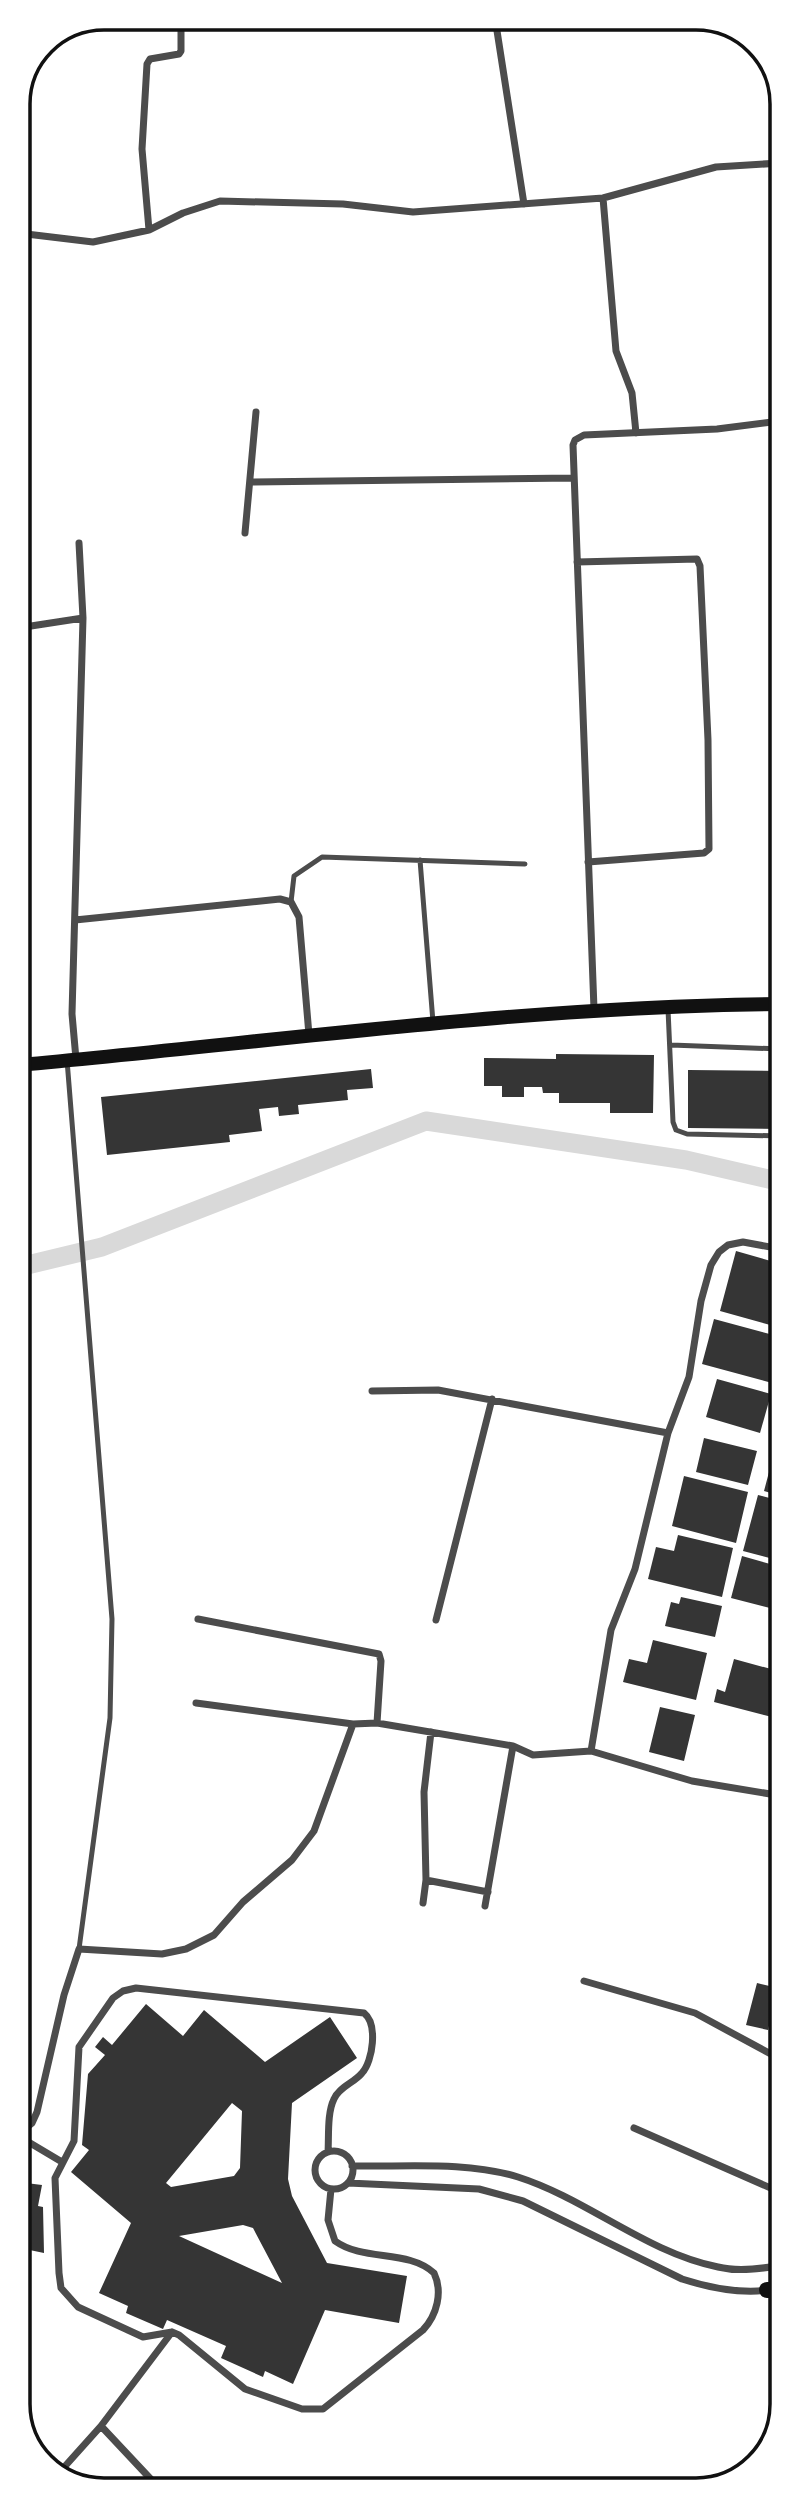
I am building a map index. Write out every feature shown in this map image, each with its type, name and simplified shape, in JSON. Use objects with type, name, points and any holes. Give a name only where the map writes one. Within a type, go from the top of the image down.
[{"type":"main road","points":[[30,1064],[594,1009],[770,1004]]},
{"type":"street","points":[[149,230],[142,149],[147,64],[150,59],[181,51],[181,30]]},
{"type":"street","points":[[497,30],[524,204]]},
{"type":"street","points":[[30,234],[93,242],[149,230],[183,213],[220,201],[343,204],[413,212],[603,198],[716,167],[770,164]]},
{"type":"street","points":[[603,198],[617,351],[632,393],[636,433]]},
{"type":"street","points":[[245,533],[256,412]]},
{"type":"street","points":[[594,1009],[573,445],[579,437],[717,429],[770,422]]},
{"type":"street","points":[[250,482],[574,478]]},
{"type":"street","points":[[71,1060],[83,618],[79,543]]},
{"type":"street","points":[[577,562],[698,559],[708,740],[709,849],[704,853],[588,862]]},
{"type":"street","points":[[30,626],[83,618]]},
{"type":"street","points":[[75,920],[280,899],[291,902],[299,917],[309,1035]]},
{"type":"street","points":[[592,1751],[611,1630],[635,1569],[668,1433],[689,1377],[701,1301],[711,1265],[719,1252],[728,1245],[743,1242],[770,1247]]},
{"type":"street","points":[[372,1391],[438,1390],[668,1433]]},
{"type":"street","points":[[436,1620],[492,1399]]},
{"type":"street","points":[[198,1619],[379,1654],[381,1661],[377,1723]]},
{"type":"street","points":[[196,1703],[353,1724],[377,1723],[513,1746],[533,1755],[592,1751],[692,1781],[770,1794]]},
{"type":"street","points":[[30,2125],[37,2112],[64,1995],[79,1949],[162,1954],[186,1949],[214,1935],[243,1902],[292,1860],[314,1831],[353,1724]]},
{"type":"street","points":[[423,1903],[426,1880],[425,1792],[431,1732]]},
{"type":"street","points":[[485,1906],[513,1746]]},
{"type":"street","points":[[426,1880],[488,1892]]},
{"type":"street","points":[[584,1981],[695,2013],[770,2054]]},
{"type":"street","points":[[328,2152],[331,2105],[335,2095],[365,2070],[373,2029],[369,2017],[358,2011],[129,1989],[113,1998],[81,2042],[74,2141],[62,2162],[54,2189],[60,2280],[68,2299],[78,2307],[143,2337],[172,2332],[245,2389],[302,2409],[323,2409],[423,2330],[435,2315],[438,2281],[428,2267],[355,2252],[335,2241],[328,2220],[331,2189]]},
{"type":"street","points":[[635,2128],[770,2188]]},
{"type":"street","points":[[30,2141],[62,2162]]},
{"type":"street","points":[[352,2166],[341,2152],[328,2152],[318,2160],[315,2171],[320,2183],[331,2189],[348,2183],[480,2189],[523,2201],[682,2279],[709,2287],[770,2288]]},
{"type":"street","points":[[348,2183],[352,2166]]},
{"type":"street","points":[[352,2166],[477,2168],[500,2172],[551,2190],[698,2262],[743,2270],[770,2267]]},
{"type":"street","points":[[65,2467],[101,2426],[172,2332]]},
{"type":"street","points":[[101,2426],[150,2478]]},
{"type":"lane","points":[[291,902],[294,876],[322,857],[525,864]]},
{"type":"lane","points":[[420,860],[433,1023]]},
{"type":"lane","points":[[667,1006],[673,1122],[676,1130],[687,1134],[770,1136]]},
{"type":"lane","points":[[671,1045],[770,1049]]},
{"type":"lane","points":[[71,1060],[78,1202],[112,1619],[110,1718],[79,1949]]},
{"type":"building","points":[[556,1054],[654,1055],[653,1113],[610,1113],[610,1103],[559,1103],[559,1093],[543,1093],[542,1087],[524,1087],[524,1097],[502,1097],[502,1086],[484,1086],[484,1058],[556,1059]]},
{"type":"building","points":[[371,1069],[373,1088],[347,1090],[348,1100],[298,1105],[299,1114],[279,1116],[278,1107],[259,1109],[262,1131],[229,1135],[230,1142],[107,1155],[101,1097]]},
{"type":"building","points":[[688,1070],[770,1071],[770,1129],[688,1128]]},
{"type":"building","points":[[736,1251],[770,1261],[770,1325],[720,1311]]},
{"type":"building","points":[[714,1319],[770,1334],[770,1382],[702,1364]]},
{"type":"building","points":[[717,1379],[770,1394],[760,1433],[706,1417]]},
{"type":"building","points":[[704,1438],[757,1451],[748,1485],[696,1472]]},
{"type":"building","points":[[770,1468],[770,1493],[764,1491]]},
{"type":"building","points":[[684,1476],[748,1492],[736,1543],[672,1526]]},
{"type":"building","points":[[758,1495],[770,1498],[770,1558],[743,1551]]},
{"type":"building","points":[[678,1535],[733,1548],[722,1597],[648,1579],[656,1547],[674,1551]]},
{"type":"building","points":[[742,1556],[770,1564],[770,1608],[731,1598]]},
{"type":"building","points":[[681,1597],[722,1606],[715,1637],[665,1626],[671,1602],[679,1604]]},
{"type":"building","points":[[653,1640],[707,1653],[696,1700],[623,1682],[629,1659],[647,1663]]},
{"type":"building","points":[[734,1659],[770,1669],[770,1716],[714,1702],[717,1689],[725,1692]]},
{"type":"building","points":[[660,1707],[695,1715],[684,1761],[649,1752]]},
{"type":"building","points":[[757,1983],[770,1986],[768,2030],[746,2025]]},
{"type":"building","points":[[146,2004],[183,2036],[204,2010],[265,2062],[330,2017],[357,2058],[292,2103],[288,2179],[292,2196],[327,2263],[407,2276],[399,2323],[325,2310],[293,2384],[265,2371],[263,2377],[221,2358],[226,2346],[167,2320],[163,2329],[126,2313],[128,2306],[99,2293],[131,2223],[71,2172],[89,2150],[82,2145],[88,2074],[105,2055],[95,2047],[103,2037],[112,2045]],"holes":[[[232,2103],[242,2111],[240,2168],[234,2176],[171,2187],[166,2183]],[[243,2225],[253,2228],[282,2283],[179,2236]]]},
{"type":"building","points":[[30,2184],[42,2185],[38,2206],[43,2207],[44,2253],[30,2250]]},
{"type":"waterway","points":[[30,1264],[102,1247],[426,1121],[686,1160],[770,1179]]}]
